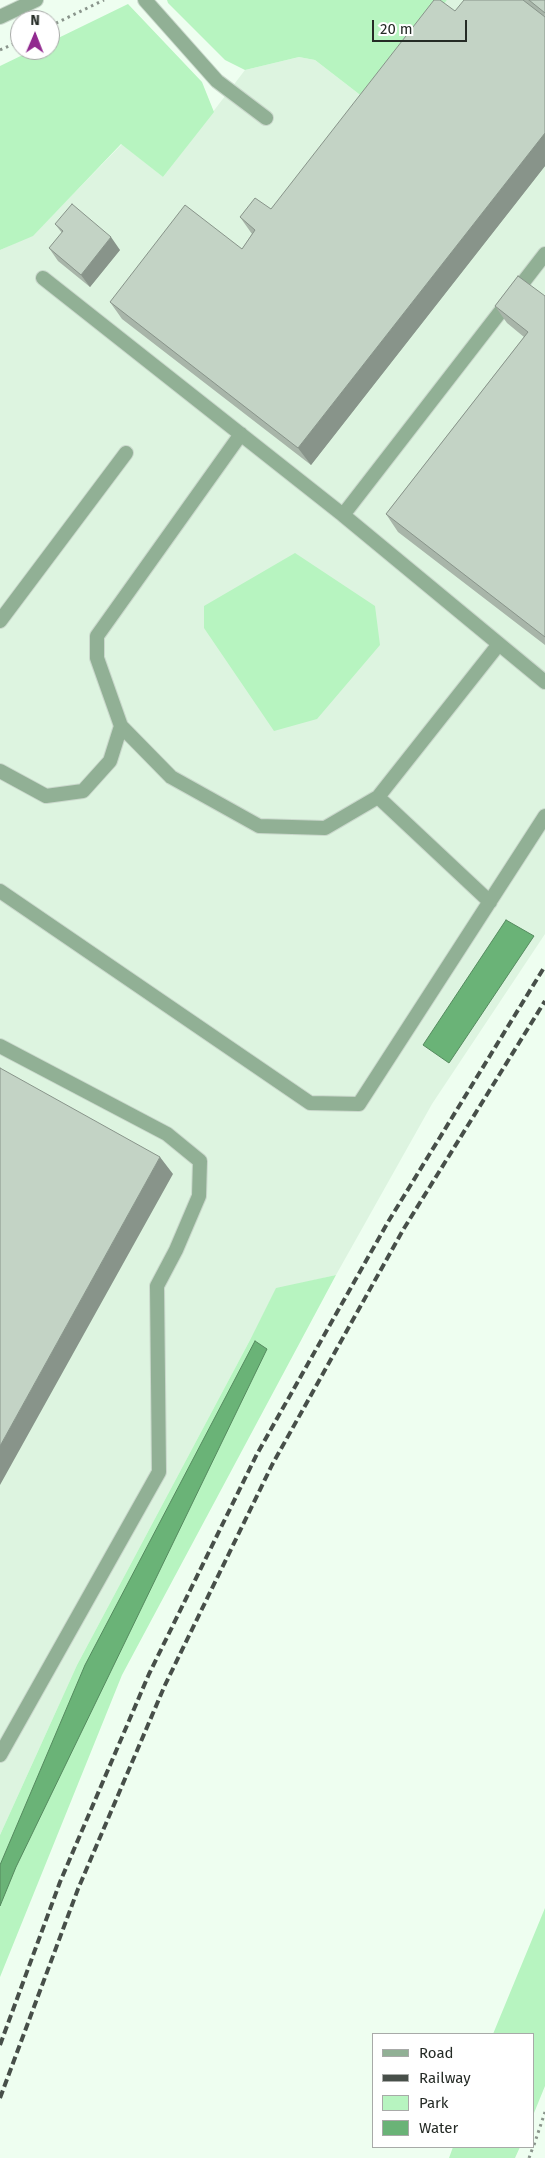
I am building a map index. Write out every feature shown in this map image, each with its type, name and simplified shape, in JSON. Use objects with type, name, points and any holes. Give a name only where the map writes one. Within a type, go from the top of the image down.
[{"type":"street","points":[[0,17],[36,0]]},
{"type":"street","points":[[145,0],[218,81],[266,118]]},
{"type":"street","points":[[344,515],[545,254]]},
{"type":"street","points":[[42,278],[344,515],[545,682]]},
{"type":"street","points":[[241,434],[97,636],[97,658],[122,726],[172,777],[259,826],[325,828],[378,797],[499,644]]},
{"type":"street","points":[[0,621],[126,453]]},
{"type":"street","points":[[0,771],[46,796],[83,792],[110,761],[122,726]]},
{"type":"street","points":[[378,797],[490,902]]},
{"type":"street","points":[[0,891],[310,1103],[359,1104],[545,816]]},
{"type":"street","points":[[0,1046],[167,1134],[200,1161],[199,1196],[176,1250],[157,1286],[159,1472],[0,1755]]},
{"type":"path","points":[[60,21],[104,0]]},
{"type":"path","points":[[535,2140],[545,2112]]},
{"type":"shaded area","points":[[447,0],[545,0],[545,934],[432,1104],[336,1275],[276,1289],[77,1665],[0,1835],[0,250],[33,235],[122,144],[163,177],[245,70],[299,57],[315,60],[368,101]]},
{"type":"green space","points":[[167,0],[447,0],[368,101],[315,60],[299,57],[245,70],[225,60]]},
{"type":"green space","points":[[128,4],[202,82],[214,112],[163,177],[121,144],[33,236],[0,250],[0,66],[12,60],[60,60],[60,37]]},
{"type":"green space","points":[[295,553],[375,606],[380,645],[317,719],[274,731],[204,628],[204,606]]},
{"type":"green space","points":[[336,1275],[122,1675],[0,1977],[0,1835],[77,1665],[276,1288]]},
{"type":"green space","points":[[545,1908],[545,2086],[535,2111],[535,2033],[493,2033]]},
{"type":"green space","points":[[453,2148],[520,2148],[515,2158],[449,2158]]},
{"type":"water","points":[[506,920],[534,936],[449,1063],[423,1045]]},
{"type":"water","points":[[255,1341],[267,1349],[16,1867],[0,1906],[0,1865],[85,1665]]},
{"type":"building","points":[[434,0],[440,0],[455,11],[464,0],[523,0],[545,17],[545,133],[298,448],[110,302],[185,205],[242,249],[255,230],[240,217],[255,198],[271,209]]},
{"type":"building","points":[[529,0],[545,0],[545,13]]},
{"type":"building","points":[[72,204],[111,237],[81,275],[49,248],[63,231],[55,224]]},
{"type":"building","points":[[518,276],[545,296],[545,637],[386,514],[528,332],[495,306]]},
{"type":"building","points":[[0,1068],[160,1157],[0,1446]]},
{"type":"railway","points":[[0,2045],[60,1882],[149,1674],[257,1454],[388,1222],[545,966]]},
{"type":"railway","points":[[0,2098],[78,1889],[165,1685],[272,1465],[403,1230],[545,1001]]}]
